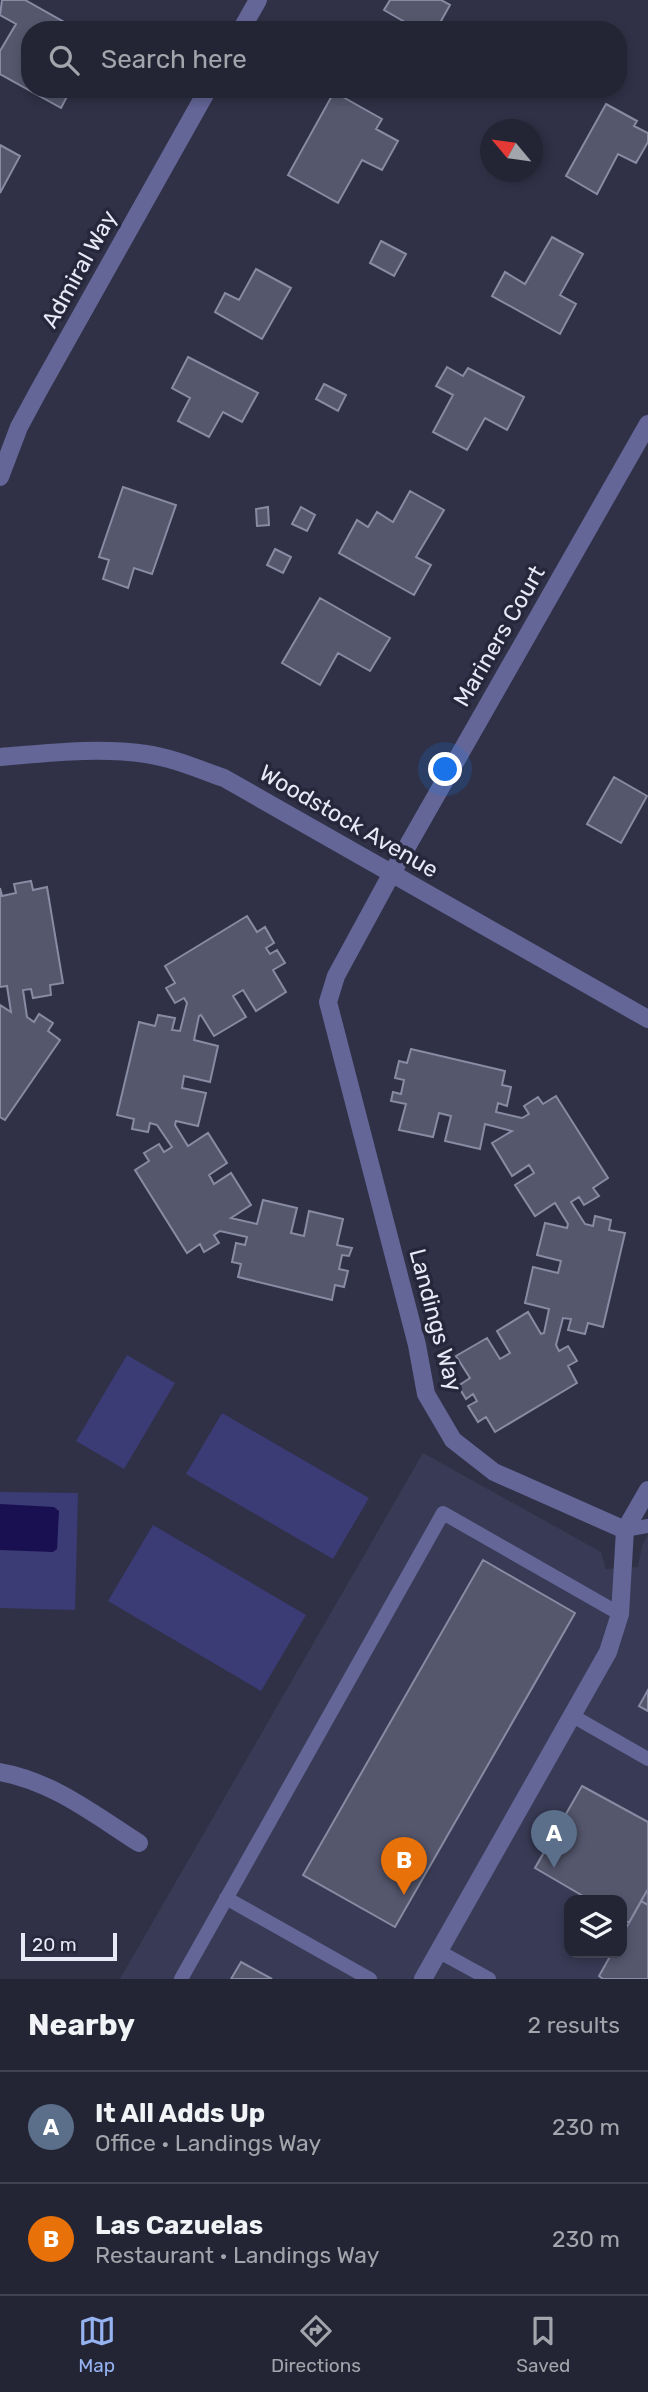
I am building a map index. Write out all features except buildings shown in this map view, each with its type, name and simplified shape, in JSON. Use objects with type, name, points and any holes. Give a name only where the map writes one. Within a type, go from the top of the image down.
[{"type":"street","points":[[247,21],[258,0]]},
{"type":"street","name":"Admiral Way","points":[[0,477],[19,427],[203,98]]},
{"type":"street","name":"Mariners Court","points":[[392,873],[648,424]]},
{"type":"street","name":"Woodstock Avenue","points":[[0,757],[92,750],[146,754],[224,778],[648,1019]]},
{"type":"street","name":"Landings Way","points":[[392,873],[336,976],[328,1002],[416,1345],[426,1394],[453,1440],[494,1472],[625,1530]]},
{"type":"street","points":[[423,1979],[608,1652],[620,1614],[625,1530],[648,1490]]},
{"type":"street","points":[[0,1772],[24,1776],[73,1800],[139,1843]]},
{"type":"lane","points":[[181,1979],[443,1513],[620,1614]]},
{"type":"lane","points":[[625,1530],[648,1526]]},
{"type":"lane","points":[[571,1714],[648,1759]]},
{"type":"lane","points":[[226,1898],[370,1979]]},
{"type":"lane","points":[[438,1951],[489,1979]]},
{"type":"shaded area","points":[[127,1355],[175,1383],[124,1469],[76,1441]]},
{"type":"shaded area","points":[[222,1413],[369,1498],[333,1559],[186,1474]]},
{"type":"shaded area","points":[[423,1453],[601,1552],[606,1569],[638,1567],[642,1546],[648,1534],[648,1979],[120,1979]]},
{"type":"shaded area","points":[[0,1492],[78,1493],[75,1610],[0,1608]]},
{"type":"shaded area","points":[[0,1504],[54,1507],[59,1511],[57,1549],[53,1552],[0,1550]]},
{"type":"shaded area","points":[[153,1525],[306,1615],[261,1691],[108,1601]]},
{"type":"place","name":"It All Adds Up","points":[[554,1868]]},
{"type":"place","name":"Las Cazuelas","points":[[404,1895]]}]
